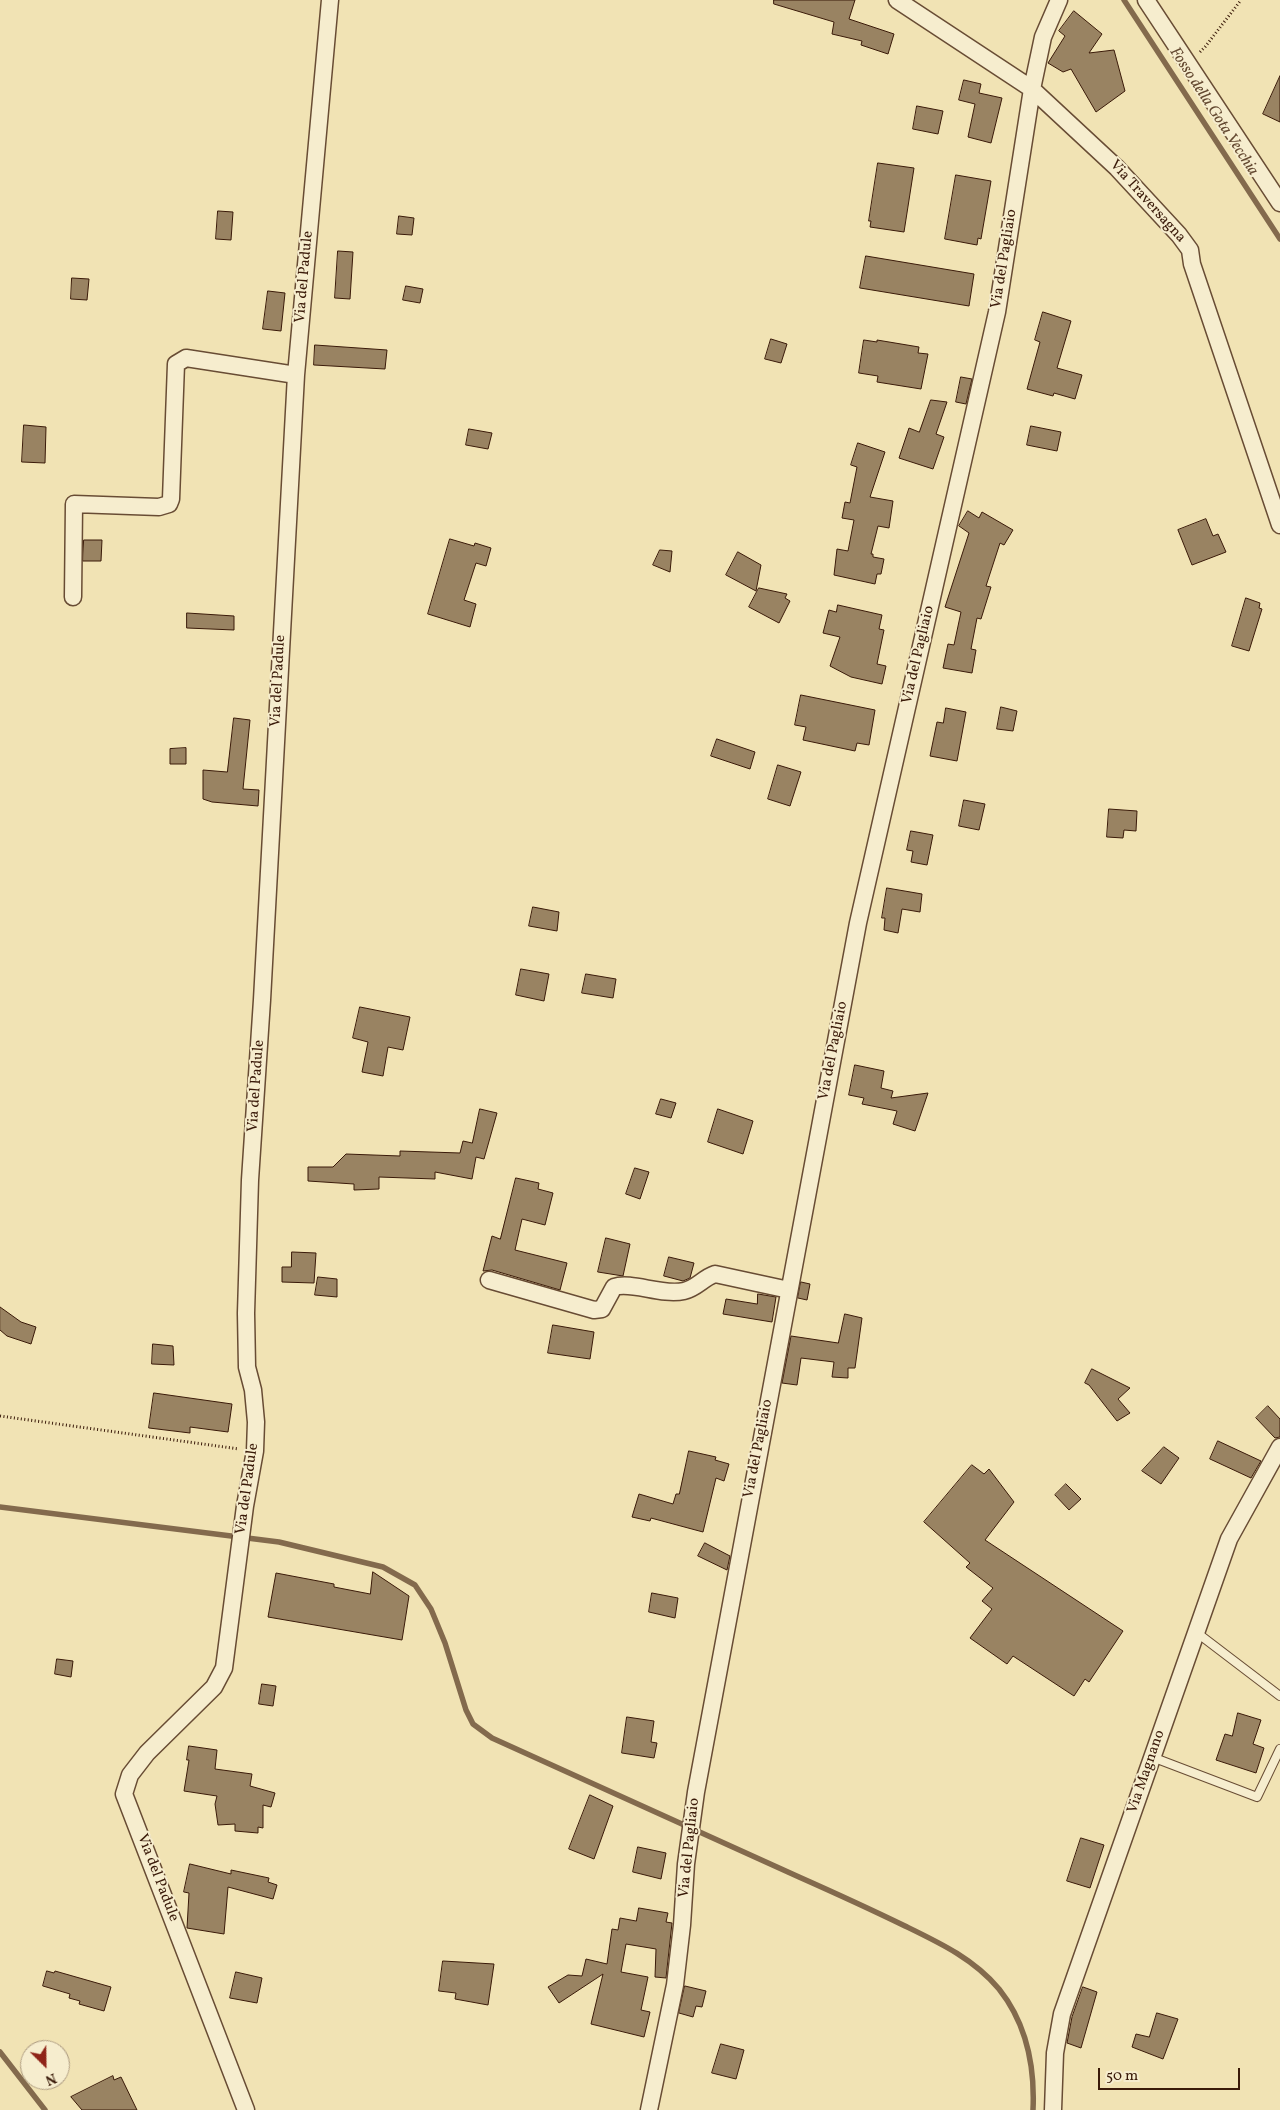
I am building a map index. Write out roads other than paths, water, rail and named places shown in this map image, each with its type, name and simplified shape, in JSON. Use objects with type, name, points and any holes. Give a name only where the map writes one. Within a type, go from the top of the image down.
[{"type":"street","name":"Via del Padule","points":[[246,2110],[124,1794],[130,1775],[146,1753],[214,1687],[224,1668],[255,1451],[256,1422],[253,1390],[247,1367],[246,1313],[250,1180],[262,1000],[296,375],[330,0]]},
{"type":"street","name":"Via Traversagna","points":[[897,0],[1032,89],[1118,168],[1190,250],[1192,264],[1280,525]]},
{"type":"street","name":"Via del Pagliaio","points":[[649,2110],[675,1985],[692,1819],[858,923],[997,312],[1032,89],[1043,37],[1059,0]]},
{"type":"street","points":[[1146,0],[1280,203]]},
{"type":"street","points":[[73,597],[74,504],[159,507],[169,504],[171,499],[176,364],[186,358],[296,375]]},
{"type":"street","points":[[489,1280],[594,1310],[602,1309],[614,1287],[621,1284],[664,1292],[683,1291],[695,1287],[705,1277],[715,1274],[789,1290]]},
{"type":"street","name":"Via Magnano","points":[[1053,2110],[1055,2053],[1062,2014],[1229,1539],[1280,1447]]},
{"type":"lane","points":[[1196,1632],[1280,1696]]},
{"type":"lane","points":[[1152,1757],[1257,1797],[1280,1749]]},
{"type":"waterway","name":"Fosso della Gota Vecchia","points":[[1124,0],[1280,239]]},
{"type":"waterway","points":[[0,1507],[279,1542],[383,1567],[415,1585],[431,1609],[445,1643],[466,1710],[473,1724],[492,1738],[879,1913],[944,1945],[979,1969],[999,1989],[1016,2016],[1022,2031],[1030,2062],[1033,2110]]},
{"type":"waterway","points":[[0,2052],[45,2110]]}]
